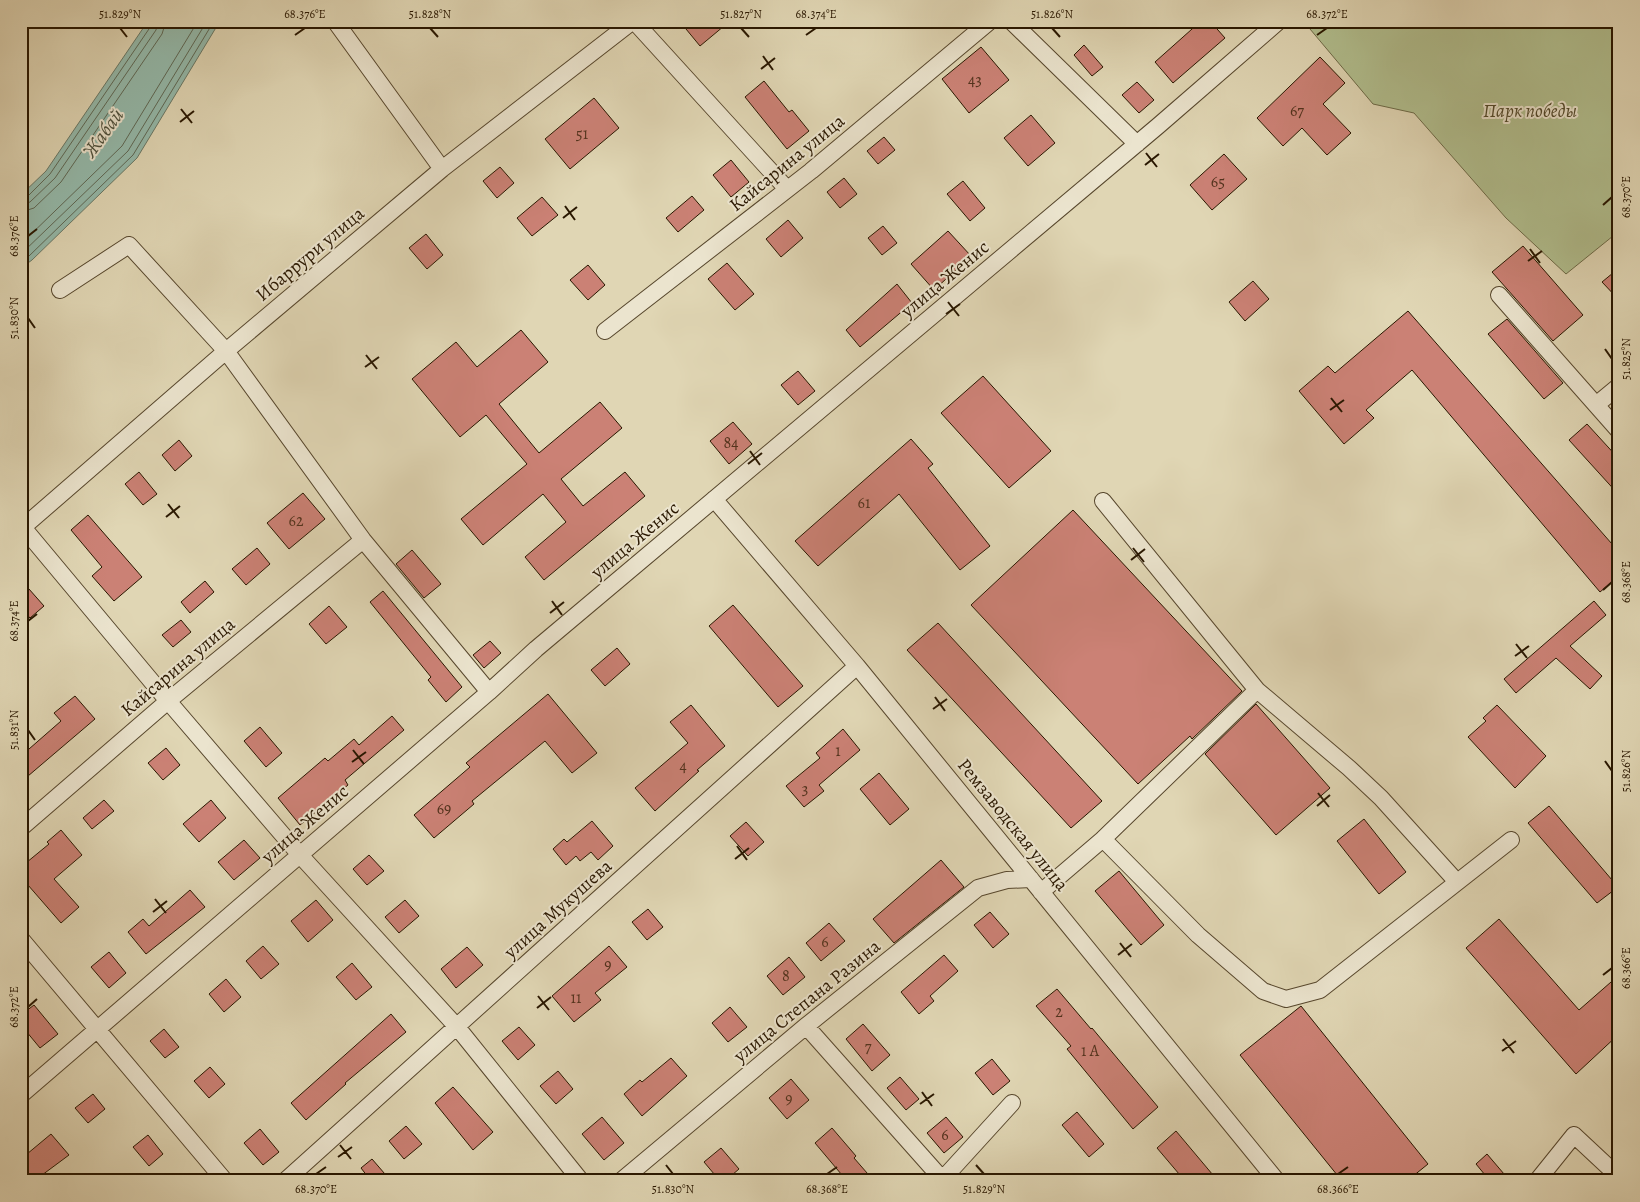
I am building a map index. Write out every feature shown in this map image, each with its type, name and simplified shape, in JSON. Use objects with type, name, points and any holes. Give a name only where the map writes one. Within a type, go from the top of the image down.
[{"type":"street","points":[[335,21],[442,169]]},
{"type":"street","points":[[633,21],[787,189]]},
{"type":"street","name":"Ибаррури улица","points":[[22,527],[226,351],[442,169],[633,21]]},
{"type":"street","name":"Кайсарина улица","points":[[605,331],[787,189],[990,21]]},
{"type":"street","points":[[1011,21],[1137,144]]},
{"type":"street","name":"улица Женис","points":[[21,1094],[544,643],[1137,144],[1279,21]]},
{"type":"street","points":[[60,290],[129,245],[226,351],[363,540],[489,692]]},
{"type":"street","points":[[1499,295],[1619,432]]},
{"type":"street","points":[[1596,405],[1619,386]]},
{"type":"street","name":"Ремзаводская улица","points":[[714,499],[858,666],[1277,1181]]},
{"type":"street","points":[[1104,501],[1258,690],[1381,798],[1457,882]]},
{"type":"street","points":[[22,527],[300,855],[457,1026],[581,1181]]},
{"type":"street","name":"Кайсарина улица","points":[[21,828],[168,701],[363,540]]},
{"type":"street","name":"улица Мукушева","points":[[285,1181],[858,666]]},
{"type":"street","points":[[1042,892],[1103,839],[1258,690]]},
{"type":"street","points":[[1103,839],[1198,935],[1264,991],[1286,999],[1320,990],[1511,840]]},
{"type":"street","name":"улица Степана Разина","points":[[621,1181],[806,1026],[978,888],[1007,880],[1031,879]]},
{"type":"street","points":[[21,939],[225,1181]]},
{"type":"street","points":[[806,1026],[941,1180],[1012,1103]]},
{"type":"street","points":[[1537,1181],[1574,1135],[1619,1177]]},
{"type":"green space","name":"Парк победы","points":[[1320,21],[1619,21],[1619,240],[1613,236],[1566,274],[1506,218],[1414,113],[1373,104],[1310,29]]},
{"type":"water","name":"Жабай","points":[[148,21],[220,21],[137,158],[32,260],[21,268],[21,195],[46,171]]},
{"type":"building","points":[[695,21],[730,21],[700,46],[686,29]]},
{"type":"building","points":[[1201,21],[1210,21],[1225,38],[1173,83],[1155,62]]},
{"type":"building","points":[[1084,45],[1103,67],[1092,76],[1074,55]]},
{"type":"building","points":[[981,47],[1009,80],[969,113],[942,79]]},
{"type":"building","points":[[1320,57],[1345,83],[1323,104],[1351,133],[1327,155],[1302,128],[1283,146],[1257,118]]},
{"type":"building","points":[[764,81],[789,112],[792,110],[809,131],[787,149],[745,97]]},
{"type":"building","points":[[1137,82],[1154,100],[1139,113],[1122,95]]},
{"type":"building","points":[[594,98],[619,128],[570,169],[545,139]]},
{"type":"building","points":[[1031,115],[1055,143],[1028,166],[1004,138]]},
{"type":"building","points":[[884,137],[895,150],[878,164],[867,151]]},
{"type":"building","points":[[1224,154],[1247,179],[1212,210],[1190,185]]},
{"type":"building","points":[[731,160],[749,182],[731,197],[713,175]]},
{"type":"building","points":[[500,167],[514,183],[497,198],[483,181]]},
{"type":"building","points":[[844,178],[857,194],[840,208],[827,192]]},
{"type":"building","points":[[963,181],[985,208],[970,221],[947,194]]},
{"type":"building","points":[[692,196],[704,210],[678,232],[666,218]]},
{"type":"building","points":[[542,197],[558,215],[532,236],[517,218]]},
{"type":"building","points":[[788,220],[803,238],[781,257],[766,239]]},
{"type":"building","points":[[883,226],[897,243],[882,255],[868,238]]},
{"type":"building","points":[[948,231],[971,256],[934,290],[911,264]]},
{"type":"building","points":[[426,234],[443,255],[427,269],[409,248]]},
{"type":"building","points":[[1523,246],[1583,315],[1553,341],[1492,272]]},
{"type":"building","points":[[727,263],[754,294],[735,310],[708,279]]},
{"type":"building","points":[[588,265],[605,285],[588,300],[570,280]]},
{"type":"building","points":[[1619,268],[1619,300],[1602,282]]},
{"type":"building","points":[[1253,281],[1269,299],[1245,321],[1229,302]]},
{"type":"building","points":[[897,284],[912,303],[860,347],[846,330]]},
{"type":"building","points":[[1408,311],[1619,552],[1619,576],[1600,592],[1412,370],[1366,410],[1374,418],[1344,444],[1299,391],[1328,366],[1335,373]]},
{"type":"building","points":[[1507,319],[1563,383],[1544,399],[1488,334]]},
{"type":"building","points":[[521,330],[548,362],[499,404],[539,453],[600,402],[622,428],[561,479],[583,506],[625,472],[645,496],[544,580],[525,557],[566,522],[543,494],[483,545],[461,519],[527,464],[486,415],[460,437],[412,379],[456,342],[477,367]]},
{"type":"building","points":[[798,371],[815,391],[798,405],[781,385]]},
{"type":"building","points":[[983,376],[1051,451],[1009,488],[941,413]]},
{"type":"building","points":[[733,422],[752,444],[729,464],[710,441]]},
{"type":"building","points":[[1587,424],[1619,459],[1619,495],[1569,440]]},
{"type":"building","points":[[911,439],[933,464],[928,468],[990,546],[960,570],[899,494],[818,566],[795,541]]},
{"type":"building","points":[[179,440],[192,456],[175,471],[162,455]]},
{"type":"building","points":[[139,472],[157,494],[143,505],[125,484]]},
{"type":"building","points":[[303,493],[325,519],[289,549],[267,523]]},
{"type":"building","points":[[1073,510],[1242,691],[1192,739],[1190,736],[1138,784],[971,605]]},
{"type":"building","points":[[88,515],[142,577],[114,601],[92,576],[102,567],[71,530]]},
{"type":"building","points":[[257,548],[270,564],[246,585],[232,569]]},
{"type":"building","points":[[412,550],[441,584],[424,598],[396,564]]},
{"type":"building","points":[[21,580],[44,606],[30,618],[21,608]]},
{"type":"building","points":[[205,581],[214,592],[190,613],[181,602]]},
{"type":"building","points":[[383,591],[462,687],[446,702],[428,680],[431,677],[370,602]]},
{"type":"building","points":[[1594,601],[1606,615],[1570,646],[1602,676],[1590,689],[1556,658],[1516,693],[1504,679]]},
{"type":"building","points":[[733,605],[803,686],[778,707],[709,626]]},
{"type":"building","points":[[329,606],[347,627],[326,644],[309,624]]},
{"type":"building","points":[[181,620],[191,632],[173,647],[162,635]]},
{"type":"building","points":[[938,623],[1102,801],[1071,828],[907,650]]},
{"type":"building","points":[[490,641],[501,653],[484,668],[473,655]]},
{"type":"building","points":[[617,648],[630,664],[605,686],[591,670]]},
{"type":"building","points":[[548,694],[597,753],[572,773],[545,741],[472,801],[474,804],[434,838],[414,815],[470,767],[466,763]]},
{"type":"building","points":[[75,696],[95,719],[21,782],[21,756],[61,721],[54,713]]},
{"type":"building","points":[[1256,704],[1330,788],[1276,835],[1205,754]]},
{"type":"building","points":[[691,705],[725,746],[655,811],[635,788],[688,743],[670,722]]},
{"type":"building","points":[[1497,705],[1546,756],[1515,788],[1468,737],[1486,721],[1483,718]]},
{"type":"building","points":[[392,716],[404,730],[345,780],[348,785],[300,825],[278,798],[325,758],[328,761],[354,739],[359,745]]},
{"type":"building","points":[[260,727],[282,753],[266,767],[244,741]]},
{"type":"building","points":[[843,729],[860,750],[819,785],[824,791],[804,807],[786,786],[820,758],[816,753]]},
{"type":"building","points":[[166,748],[180,765],[163,780],[148,763]]},
{"type":"building","points":[[879,773],[909,809],[890,825],[860,789]]},
{"type":"building","points":[[104,800],[114,811],[92,829],[83,818]]},
{"type":"building","points":[[211,800],[226,818],[199,842],[183,824]]},
{"type":"building","points":[[1549,806],[1618,887],[1597,903],[1528,823]]},
{"type":"building","points":[[1364,819],[1406,872],[1379,894],[1337,841]]},
{"type":"building","points":[[592,821],[613,846],[598,860],[591,852],[580,861],[576,856],[566,865],[553,849],[564,839],[567,842]]},
{"type":"building","points":[[746,822],[764,842],[748,856],[730,836]]},
{"type":"building","points":[[61,830],[82,855],[54,879],[79,907],[61,923],[21,877],[21,867],[49,844],[47,842]]},
{"type":"building","points":[[244,840],[260,858],[234,880],[218,862]]},
{"type":"building","points":[[369,855],[384,871],[367,885],[353,869]]},
{"type":"building","points":[[941,860],[964,887],[894,943],[873,919]]},
{"type":"building","points":[[1119,871],[1164,925],[1141,945],[1095,891]]},
{"type":"building","points":[[190,890],[205,907],[146,954],[128,932],[143,919],[149,926]]},
{"type":"building","points":[[316,900],[333,920],[308,942],[291,921]]},
{"type":"building","points":[[405,900],[419,916],[399,933],[385,917]]},
{"type":"building","points":[[648,909],[663,927],[647,940],[632,922]]},
{"type":"building","points":[[990,912],[1009,934],[993,948],[974,925]]},
{"type":"building","points":[[1499,919],[1579,1010],[1619,975],[1619,1034],[1576,1074],[1466,948]]},
{"type":"building","points":[[829,923],[845,941],[821,961],[806,943]]},
{"type":"building","points":[[263,946],[279,964],[261,979],[246,961]]},
{"type":"building","points":[[609,946],[627,967],[595,993],[601,1000],[574,1022],[552,996]]},
{"type":"building","points":[[467,947],[483,965],[456,988],[441,969]]},
{"type":"building","points":[[109,952],[126,973],[109,988],[91,967]]},
{"type":"building","points":[[944,955],[958,971],[930,996],[934,1001],[919,1014],[901,992]]},
{"type":"building","points":[[789,957],[805,977],[783,995],[767,976]]},
{"type":"building","points":[[352,963],[372,987],[356,1000],[336,977]]},
{"type":"building","points":[[226,979],[241,997],[224,1012],[209,994]]},
{"type":"building","points":[[1057,989],[1158,1107],[1133,1129],[1067,1049],[1071,1046],[1036,1006]]},
{"type":"building","points":[[34,1005],[58,1034],[40,1048],[21,1025],[21,1015]]},
{"type":"building","points":[[1301,1006],[1428,1164],[1407,1181],[1342,1181],[1240,1055]]},
{"type":"building","points":[[730,1007],[747,1027],[728,1042],[712,1023]]},
{"type":"building","points":[[391,1014],[406,1032],[345,1083],[306,1120],[291,1103]]},
{"type":"building","points":[[863,1024],[890,1055],[872,1071],[846,1039]]},
{"type":"building","points":[[519,1027],[535,1045],[518,1060],[502,1041]]},
{"type":"building","points":[[164,1029],[179,1047],[165,1058],[150,1041]]},
{"type":"building","points":[[671,1058],[687,1076],[642,1116],[624,1094]]},
{"type":"building","points":[[992,1059],[1010,1081],[993,1095],[975,1073]]},
{"type":"building","points":[[210,1067],[225,1084],[209,1098],[194,1081]]},
{"type":"building","points":[[558,1071],[573,1089],[556,1104],[540,1086]]},
{"type":"building","points":[[900,1077],[919,1099],[906,1110],[887,1088]]},
{"type":"building","points":[[791,1079],[809,1100],[787,1119],[769,1098]]},
{"type":"building","points":[[453,1087],[493,1132],[473,1150],[435,1103]]},
{"type":"building","points":[[93,1094],[105,1109],[88,1123],[75,1108]]},
{"type":"building","points":[[1077,1112],[1104,1144],[1089,1157],[1062,1125]]},
{"type":"building","points":[[602,1117],[624,1143],[604,1160],[582,1134]]},
{"type":"building","points":[[946,1117],[963,1137],[944,1153],[927,1133]]},
{"type":"building","points":[[406,1126],[422,1144],[404,1159],[389,1141]]},
{"type":"building","points":[[832,1128],[874,1181],[847,1181],[815,1143]]},
{"type":"building","points":[[260,1129],[279,1152],[263,1165],[244,1143]]},
{"type":"building","points":[[1176,1131],[1218,1181],[1185,1181],[1157,1148]]},
{"type":"building","points":[[51,1134],[69,1155],[34,1181],[21,1181],[21,1159]]},
{"type":"building","points":[[148,1135],[163,1154],[149,1166],[133,1147]]},
{"type":"building","points":[[721,1148],[739,1169],[725,1181],[720,1181],[704,1162]]},
{"type":"building","points":[[1487,1154],[1510,1181],[1490,1181],[1476,1164]]},
{"type":"building","points":[[372,1159],[391,1181],[371,1181],[361,1168]]}]
